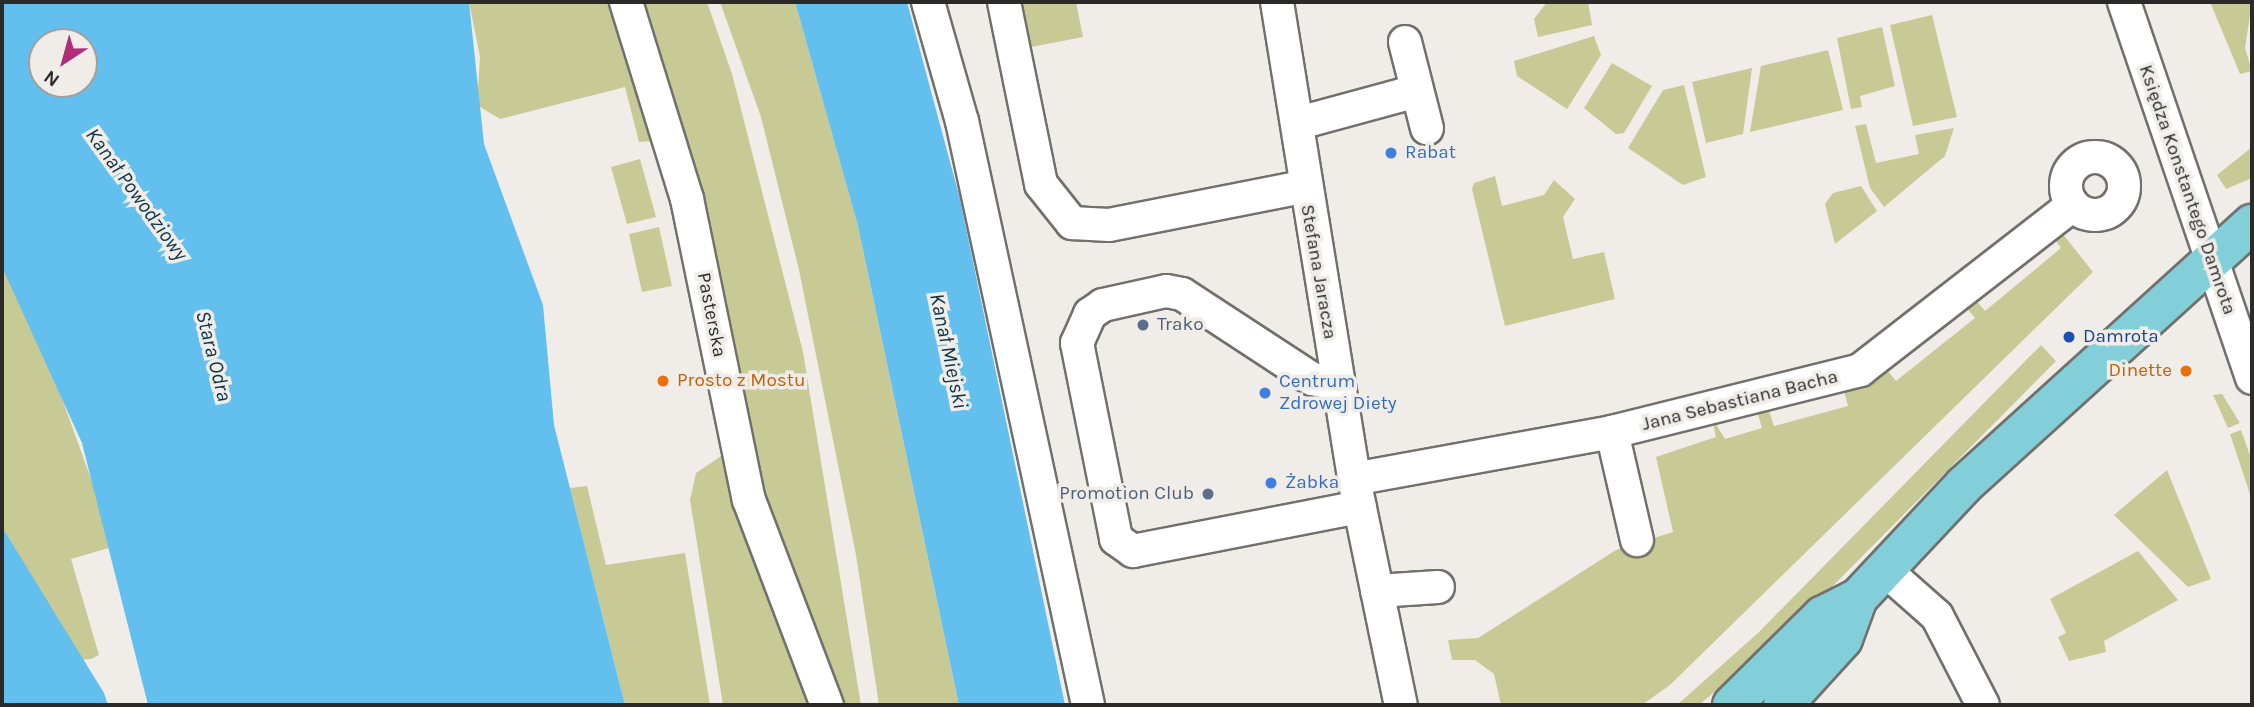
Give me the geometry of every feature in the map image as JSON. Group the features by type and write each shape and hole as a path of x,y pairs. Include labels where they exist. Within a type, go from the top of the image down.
{"main road":[{"path":"1732,705 1822,616 1858,598 1973,476 2209,260 2252,224"},
{"path":"1783,705 1843,639 1858,598"}],"street":[{"name":"Pasterska","path":"626,2 687,199 749,500 827,705"},
{"path":"928,2 968,147 1088,705"},
{"path":"1004,2 1041,184 1072,223 1109,225 1303,187"},
{"name":"Stefana Jaracza","path":"1277,2 1299,123 1303,187 1357,493 1401,705"},
{"name":"Księdza Konstantego Damrota","path":"2124,2 2209,260 2252,378"},
{"path":"1405,42 1427,128"},
{"path":"1299,123 1417,91"},
{"name":"Jana Sebastiana Bacha","path":"1338,384 1312,379 1182,294 1166,291 1103,305 1090,314 1077,343 1116,539 1133,551 1357,493 1860,370 2073,205"},
{"path":"1612,432 1637,540"},
{"path":"1885,570 1937,616 1950,636 1983,705"},
{"path":"1377,591 1438,587"}],"green space":[{"path":"469,2 620,2 674,206 653,141 639,142 625,87 500,119 477,105 480,57"},
{"path":"633,2 707,2 732,74 803,352 861,705 835,705 764,518"},
{"path":"720,2 795,2 858,226 959,705 879,705 856,555 799,270 761,117"},
{"path":"1011,2 1076,2 1083,37 1026,48"},
{"path":"1547,2 1588,2 1592,25 1538,37 1534,19"},
{"path":"2210,2 2252,2 2245,48 2252,71 2240,74"},
{"path":"1932,15 1957,117 1913,126 1890,25"},
{"path":"1882,27 1895,86 1860,96 1862,107 1851,109 1837,38"},
{"path":"1594,36 1601,55 1567,109 1517,76 1514,61"},
{"path":"1828,50 1843,110 1750,132 1761,66"},
{"path":"1612,63 1652,86 1624,133 1616,134 1584,108"},
{"path":"1752,68 1743,134 1706,143 1692,82"},
{"path":"1684,85 1706,177 1683,185 1628,148 1663,90"},
{"path":"1866,124 1876,163 1919,154 1915,135 1954,128 1945,156 1884,207 1870,188 1855,126"},
{"path":"2252,147 2252,178 2226,189 2217,175"},
{"path":"640,159 656,217 627,224 611,167"},
{"path":"1495,176 1502,206 1544,195 1554,180 1575,199 1563,217 1573,259 1604,252 1615,299 1505,326 1472,189 1474,183"},
{"path":"1861,186 1877,211 1835,244 1825,204 1833,193"},
{"path":"659,227 672,286 642,292 629,234"},
{"path":"2058,228 2093,272 1670,685 1642,705 1501,705 1494,674 1475,660 1452,660 1448,640 1478,638 1616,550 1673,532 1656,457 1716,437 1712,418 1725,439 1762,428 1757,411 1768,408 1774,426 1848,406 1843,387 1885,368 1896,381 1975,318 1964,305 1973,297 1985,311 2061,248 2051,234"},
{"path":"2,267 43,346 99,501 109,548 71,559 99,655 91,659 80,660 2,527"},
{"path":"2041,345 2056,361 1804,615 1699,705 1677,705 1758,633"},
{"path":"2222,394 2240,423 2228,428 2213,395"},
{"path":"2241,430 2252,461 2252,500 2230,434"},
{"path":"721,456 728,459 819,705 723,705 690,500 696,473"},
{"path":"2167,470 2211,579 2188,587 2114,515"},
{"path":"587,486 606,565 685,553 710,705 625,705 570,488"},
{"path":"2138,551 2178,600 2104,641 2106,652 2069,661 2058,637 2066,633 2050,599"}],"water":[{"path":"2,2 469,2 484,144 543,305 554,425 625,705 148,705 82,443 2,267"},
{"name":"Kanał Miejski","path":"795,2 907,2 960,199 1065,705 959,705 858,226"},
{"path":"2,527 104,693 108,705 2,705"}],"place":[{"name":"Rabat","path":"1391,153"},
{"name":"Trako","path":"1143,325"},
{"name":"Damrota","path":"2069,337"},
{"name":"Dinette","path":"2186,371"},
{"name":"Prosto z Mostu","path":"663,381"},
{"name":"Centrum Zdrowej Diety","path":"1265,393"},
{"name":"Żabka","path":"1271,483"},
{"name":"Promotion Club","path":"1208,494"}],"water label":[{"name":"Kanał Powodziowy","path":"137,194"},
{"name":"Stara Odra","path":"214,356"}]}
